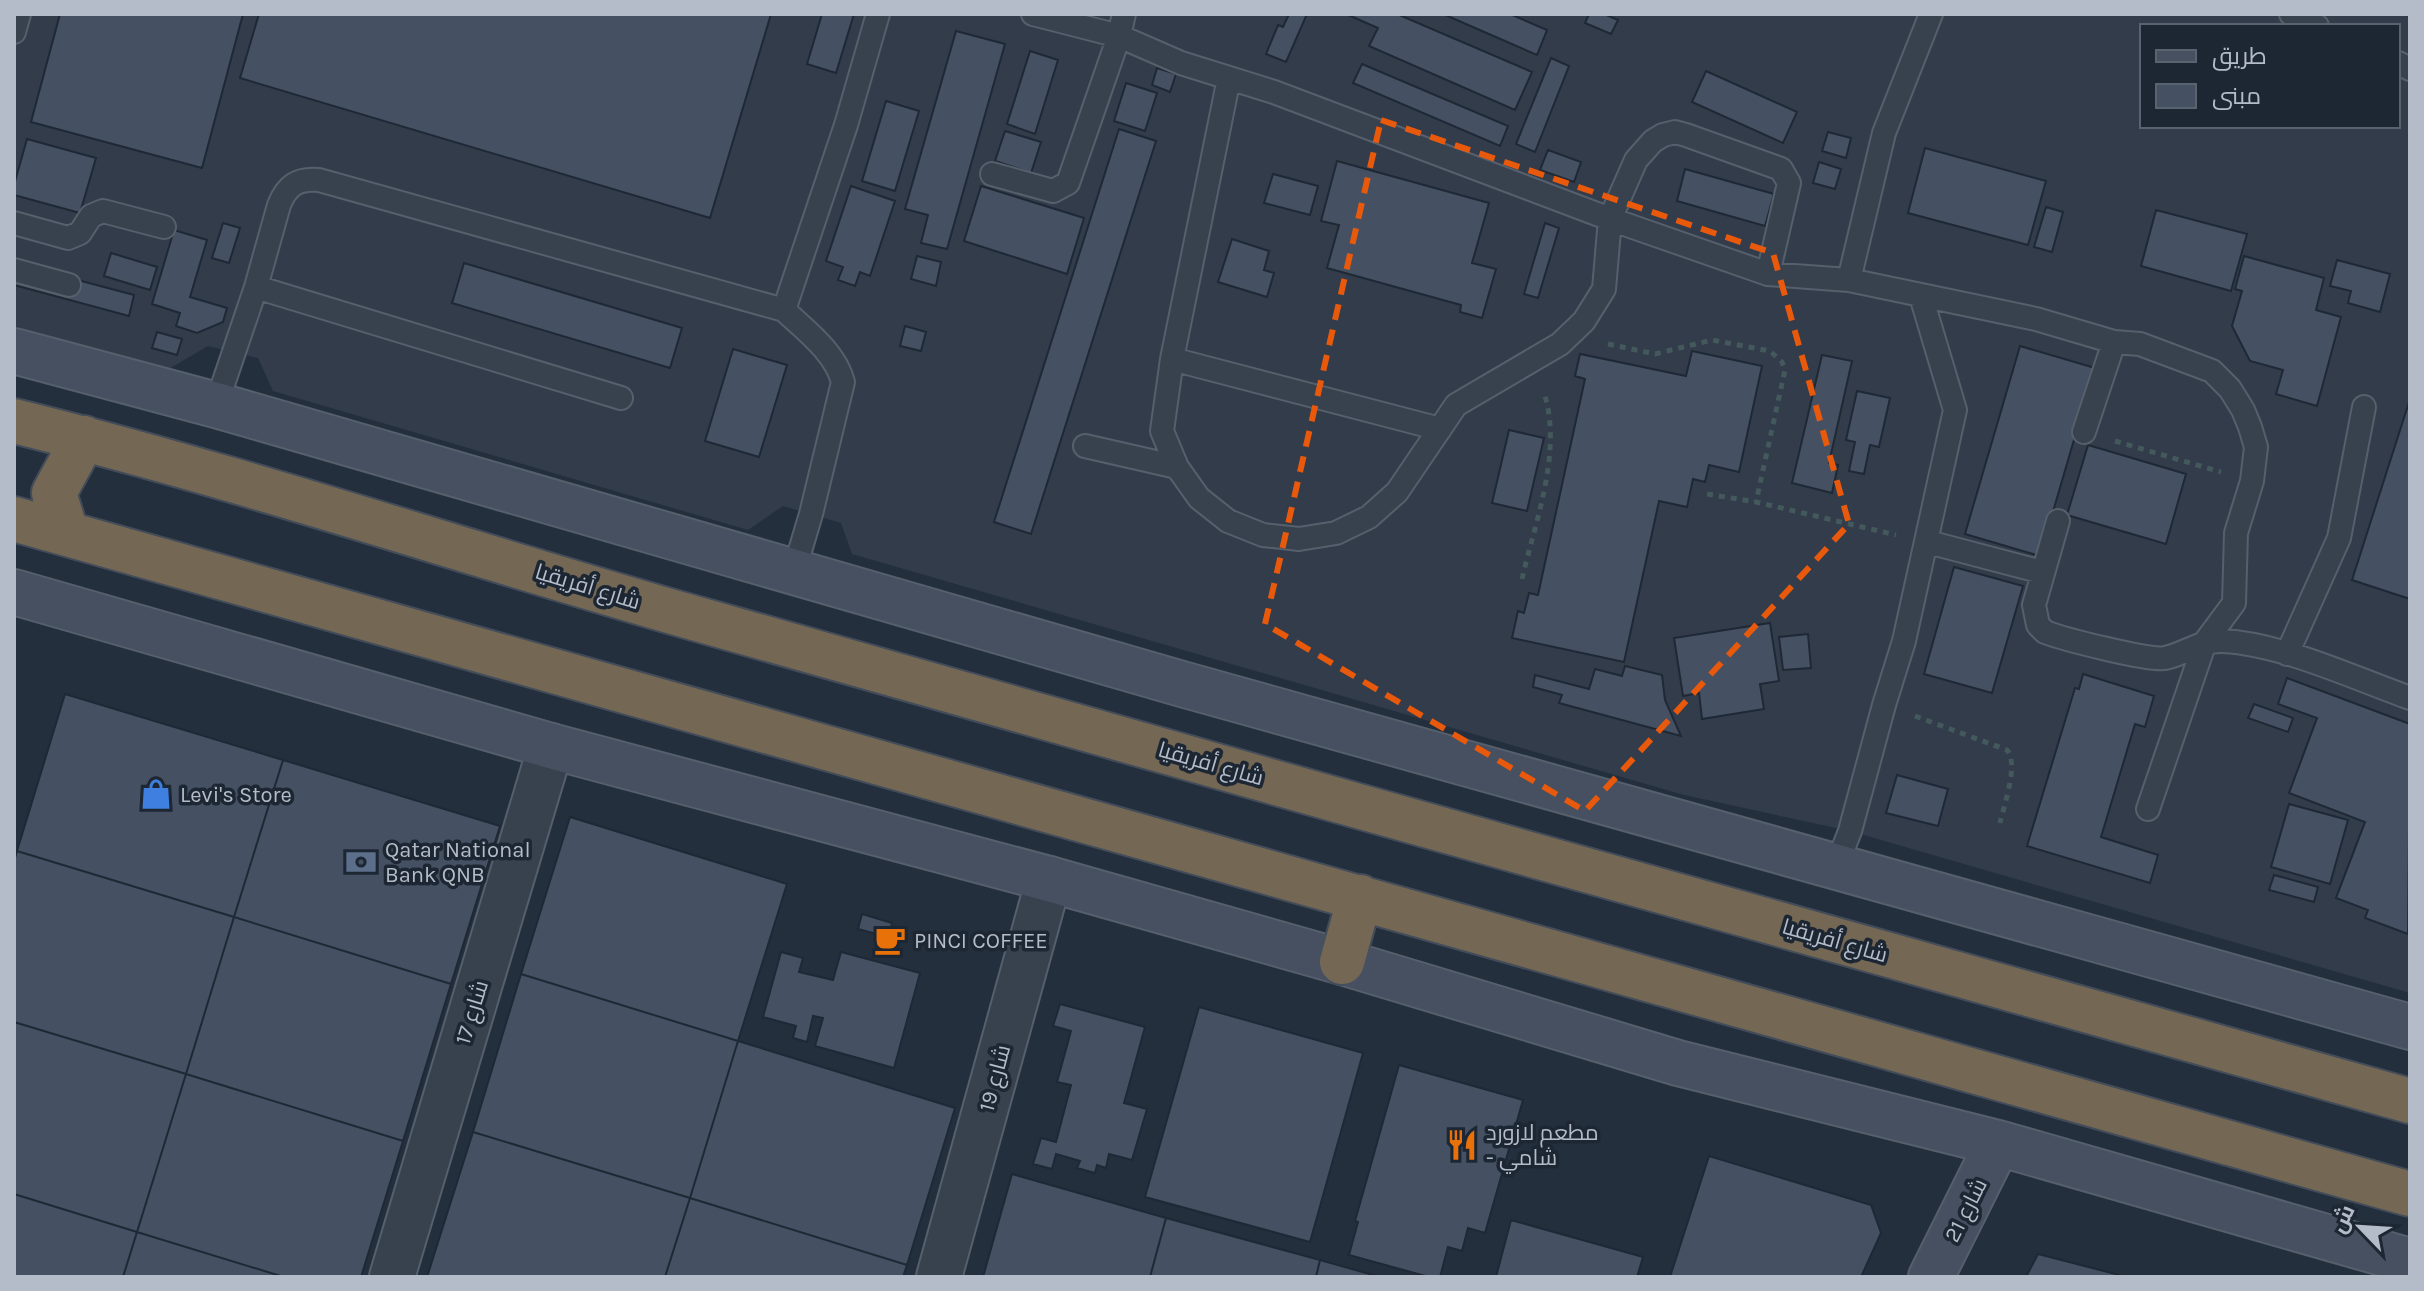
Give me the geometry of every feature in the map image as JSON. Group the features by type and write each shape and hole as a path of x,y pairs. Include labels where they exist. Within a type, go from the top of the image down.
{"highway":[{"name":"شارع أفريقيا","path":"14,421 321,506 696,618 2410,1101"},
{"path":"66,532 54,493 84,438"},
{"path":"14,519 2410,1194"},
{"path":"1342,962 1360,897"}],"street":[{"path":"14,351 216,405 1182,684 2410,1027"},
{"path":"14,592 551,746 1049,879 1342,962 1678,1063 1998,1143 2410,1261"},
{"name":"شارع 17","path":"392,1277 551,746"},
{"name":"شارع 19","path":"939,1277 1049,879"},
{"name":"شارع 21","path":"1931,1277 1998,1143"}],"lane":[{"path":"14,32 19,14"},
{"path":"784,310 846,125 878,14"},
{"path":"1033,14 1122,25 1181,63 1274,92 1610,219 1768,274 1849,280 2036,319 2114,342 2140,344 2212,371 2230,389 2250,427 2256,447 2252,481 2236,533 2234,603 2205,642 2148,809"},
{"path":"2291,14 2313,24"},
{"path":"1849,280 1884,133 1928,15"},
{"path":"992,174 1044,190 1062,189 1068,183 1122,25"},
{"path":"1229,78 1172,359 1162,431 1177,467 1199,498 1228,521 1263,535 1299,539 1336,533 1369,517 1397,492 1456,405 1560,344 1584,321 1604,289 1610,219 1636,160 1653,141 1675,132 1781,169 1789,183 1768,274"},
{"path":"216,405 284,193 293,183 306,178 784,310 819,343 839,369 843,382 794,571"},
{"path":"14,223 68,238 80,233 91,216 103,211 164,227"},
{"path":"14,270 69,285"},
{"path":"256,287 621,398"},
{"path":"1836,867 1850,831 1904,641 1955,410 1921,296"},
{"path":"2084,432 2114,342"},
{"path":"1172,359 1440,429"},
{"path":"2287,654 2339,538 2364,407"},
{"path":"1085,446 1177,467"},
{"path":"2058,521 2042,572 2034,615 2045,632 2163,659 2205,642 2244,644 2287,654 2410,698"},
{"path":"1928,542 2042,572"}],"path":[{"path":"1584,321 1608,344 1655,354 1712,340 1777,355 1785,370 1756,502"},
{"path":"1522,579 1551,457 1552,432 1549,408 1529,362"},
{"path":"2084,432 2252,481"},
{"path":"1707,494 1756,502 1928,542"},
{"path":"1884,705 2011,754 2013,767 2000,823"}],"highlighted area":[{"path":"1381,120 1773,253 1849,524 1585,811 1265,624"}],"shaded area":[{"path":"14,14 2410,14 2410,993 1850,831 1684,795 852,554 841,523 783,506 748,530 273,391 258,358 208,346 167,370 14,326"}],"building":[{"path":"60,14 243,14 202,168 31,122"},
{"path":"259,14 771,14 710,218 240,78"},
{"path":"822,14 854,14 836,73 807,64"},
{"path":"1289,14 1307,14 1286,62 1266,54 1278,25 1283,27"},
{"path":"1346,14 1397,14 1532,72 1515,110 1369,46 1378,28"},
{"path":"1443,14 1510,14 1547,30 1537,55"},
{"path":"1589,14 1604,14 1618,20 1611,34 1585,23"},
{"path":"956,31 1005,44 947,249 921,243 928,215 905,209"},
{"path":"1030,51 1058,60 1035,134 1007,124"},
{"path":"1551,58 1569,66 1535,152 1516,144"},
{"path":"1362,64 1508,126 1500,146 1353,83"},
{"path":"1157,68 1176,74 1170,92 1152,85"},
{"path":"1706,71 1797,112 1783,143 1692,102"},
{"path":"1126,83 1157,93 1145,131 1114,121"},
{"path":"886,101 919,111 895,191 862,181"},
{"path":"1119,129 1156,141 1031,534 994,522"},
{"path":"1005,131 1041,142 1031,173 995,161"},
{"path":"1828,132 1851,138 1846,158 1822,151"},
{"path":"27,139 96,158 80,213 14,195"},
{"path":"1925,148 2046,181 2028,245 1908,213"},
{"path":"1548,150 1581,162 1574,182 1540,170"},
{"path":"1337,161 1489,203 1472,263 1496,269 1482,318 1460,312 1461,305 1327,268 1339,225 1321,221"},
{"path":"1819,162 1841,169 1835,189 1813,183"},
{"path":"1685,169 1774,194 1765,226 1677,201"},
{"path":"1273,174 1318,186 1310,215 1264,203"},
{"path":"851,186 895,201 870,276 860,272 855,286 838,280 843,267 826,261"},
{"path":"981,186 1084,218 1067,274 964,241"},
{"path":"2046,207 2063,212 2052,252 2034,247"},
{"path":"2156,210 2247,234 2231,291 2141,266"},
{"path":"223,223 240,228 229,263 212,258"},
{"path":"1545,223 1559,228 1538,298 1524,294"},
{"path":"174,230 207,240 190,297 227,308 223,322 197,333 176,326 180,313 152,304"},
{"path":"1232,239 1269,251 1264,270 1274,273 1267,297 1218,282"},
{"path":"111,253 157,267 150,290 104,276"},
{"path":"917,256 941,262 936,286 911,279"},
{"path":"2244,256 2324,278 2316,310 2341,317 2317,406 2276,394 2283,370 2250,361 2232,326 2242,291 2235,289"},
{"path":"2337,260 2390,274 2380,312 2348,303 2351,291 2330,286"},
{"path":"14,263 134,295 129,316 14,285"},
{"path":"464,263 682,328 670,368 452,303"},
{"path":"905,326 926,332 921,351 900,346"},
{"path":"157,332 182,339 177,355 152,348"},
{"path":"2020,346 2095,368 2040,556 1965,534"},
{"path":"733,349 787,365 759,457 705,441"},
{"path":"1692,351 1762,366 1739,472 1709,465 1705,482 1693,479 1687,507 1659,501 1624,662 1512,638 1518,611 1524,613 1529,593 1538,595 1585,379 1575,376 1580,354 1686,376"},
{"path":"1822,355 1852,361 1829,463 1838,465 1832,493 1792,483"},
{"path":"1857,391 1890,398 1879,447 1870,445 1864,474 1849,471 1855,442 1846,440"},
{"path":"2410,399 2410,599 2352,580"},
{"path":"1509,430 1544,438 1527,511 1492,503"},
{"path":"2088,445 2186,474 2166,544 2067,515"},
{"path":"1954,567 2023,586 1992,693 1924,674"},
{"path":"1770,623 1779,681 1760,684 1764,709 1702,719 1699,693 1683,696 1674,638"},
{"path":"1808,634 1811,668 1783,670 1779,637"},
{"path":"1625,666 1662,675 1665,700 1681,736 1559,703 1562,695 1533,687 1535,675 1589,689 1595,669 1622,676"},
{"path":"2083,674 2154,696 2145,727 2135,724 2101,837 2158,855 2150,883 2027,846 2075,688 2079,689"},
{"path":"2287,678 2410,724 2408,934 2365,918 2368,910 2336,898 2365,822 2289,793 2317,718 2278,704"},
{"path":"65,694 283,760 234,917 17,851"},
{"path":"2254,704 2293,718 2288,732 2248,718"},
{"path":"283,760 500,826 451,984 234,917"},
{"path":"1897,775 1948,789 1938,826 1886,813"},
{"path":"2289,804 2348,820 2330,884 2271,867"},
{"path":"570,817 787,884 738,1041 521,974"},
{"path":"17,851 234,917 186,1074 14,1022 14,861"},
{"path":"2274,875 2318,887 2314,902 2269,890"},
{"path":"862,914 892,923 888,937 858,929"},
{"path":"234,917 451,984 403,1141 186,1074"},
{"path":"781,952 803,958 799,972 833,980 841,952 920,973 894,1068 815,1046 823,1018 813,1016 807,1042 793,1038 796,1026 763,1017"},
{"path":"521,974 738,1041 690,1198 473,1132"},
{"path":"1060,1004 1145,1027 1124,1103 1147,1109 1132,1160 1109,1154 1106,1168 1097,1165 1095,1173 1077,1168 1080,1161 1056,1154 1052,1169 1033,1164 1041,1138 1056,1142 1071,1085 1057,1082 1071,1031 1053,1026"},
{"path":"1199,1007 1363,1053 1310,1242 1145,1197"},
{"path":"14,1022 186,1074 137,1232 14,1194"},
{"path":"738,1041 955,1108 907,1265 690,1198"},
{"path":"1399,1065 1523,1100 1485,1233 1468,1228 1462,1251 1448,1247 1440,1277 1429,1277 1349,1255 1358,1222 1355,1221"},
{"path":"186,1074 403,1141 361,1277 284,1277 137,1232"},
{"path":"473,1132 690,1198 665,1277 427,1277"},
{"path":"1709,1156 1871,1205 1881,1233 1861,1277 1670,1277"},
{"path":"1012,1174 1166,1218 1150,1277 983,1277"},
{"path":"14,1194 137,1232 123,1277 14,1277"},
{"path":"690,1198 907,1265 903,1277 665,1277"},
{"path":"1166,1218 1320,1260 1316,1277 1150,1277"},
{"path":"1511,1220 1643,1257 1637,1277 1496,1277"},
{"path":"137,1232 284,1277 123,1277"},
{"path":"2038,1254 2127,1277 2026,1277"},
{"path":"1320,1260 1380,1277 1316,1277"}],"place":[{"name":"Levi's Store","path":"156,794"},
{"name":"Qatar National Bank QNB","path":"361,862"},
{"name":"PINCI COFFEE","path":"890,940"},
{"name":"مطعم لازورد - شامي","path":"1462,1145"}]}
